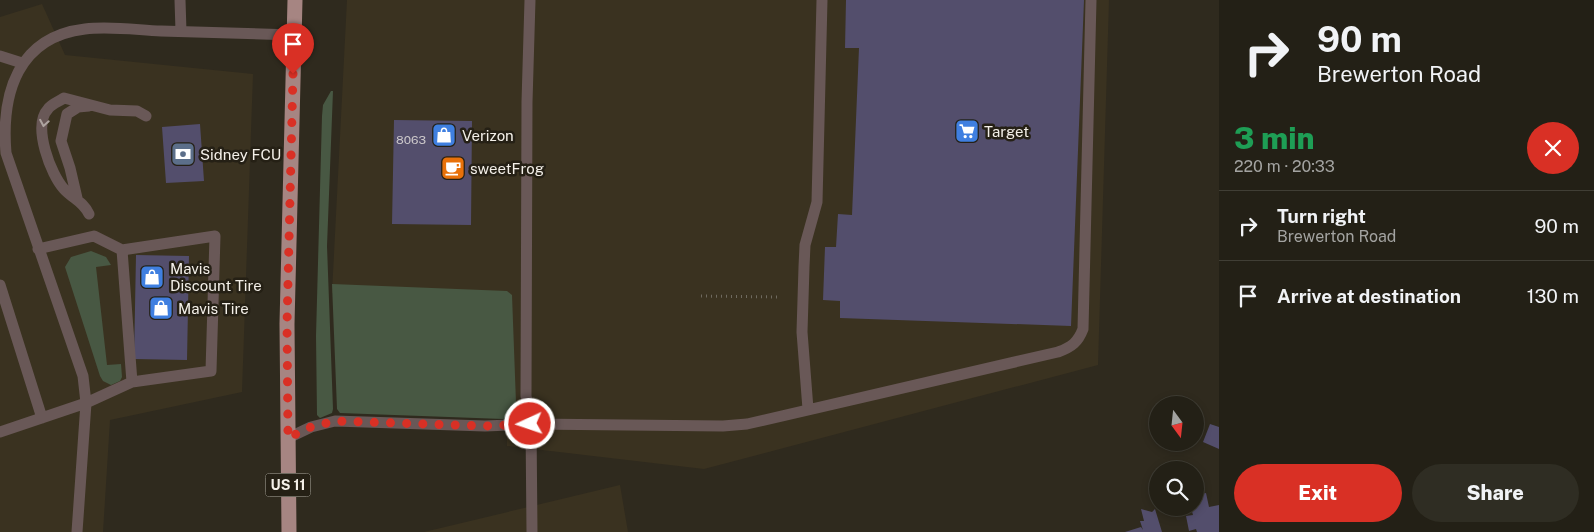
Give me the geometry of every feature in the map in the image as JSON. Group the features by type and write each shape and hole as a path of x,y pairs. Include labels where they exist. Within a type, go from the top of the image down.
{"main road":[{"name":"US 11","path":"289,532 287,324 295,0"}],"lane":[{"path":"180,0 181,31"},
{"path":"530,0 527,102 526,396 530,424 532,532"},
{"path":"808,409 802,332 804,267 805,245 817,202 822,0"},
{"path":"288,438 311,427 335,421 485,426 530,424 723,426 747,424 1058,352 1071,347 1079,339 1083,329 1091,0"},
{"path":"77,532 86,403 83,376 6,152 4,124 10,93 22,63 47,39 86,28 294,36"},
{"path":"0,56 22,63"},
{"path":"89,214 83,202 65,190 53,175 43,138 42,124 47,109 64,98 110,110 137,112 146,116"},
{"path":"77,198 70,168 63,152 61,135 67,114 78,107 96,105"},
{"path":"0,432 86,403 132,382 211,371 215,236 122,250 94,236 38,249"},
{"path":"122,250 132,382"},
{"path":"0,285 42,418"}],"path":[{"path":"701,296 779,297"}],"shaded area":[{"path":"347,0 1109,0 1098,365 704,469 507,446 505,295 332,293"},
{"path":"42,4 65,55 253,74 242,392 110,420 103,532 0,532 0,17"},
{"path":"620,485 628,532 424,532"}],"green space":[{"path":"331,91 333,91 327,246 333,409 332,413 320,418 317,415 316,336 322,116 323,105"},
{"path":"91,251 106,257 111,265 96,267 107,365 121,364 122,377 120,381 111,385 103,381 100,376 65,267 71,257"},
{"path":"332,284 507,291 512,295 516,403 513,412 503,419 340,413 337,409"}],"building":[{"name":"Target","path":"846,0 1084,0 1071,326 840,318 840,301 823,300 825,247 836,247 838,214 852,215 859,48 845,48"},
{"path":"394,120 472,121 471,225 392,224"},
{"path":"200,124 204,181 166,183 162,127"},
{"name":"Mavis Tire","path":"136,255 189,256 187,360 134,359"},
{"path":"1210,424 1219,427 1219,449 1204,442"},
{"path":"1204,493 1206,493 1209,507 1219,505 1219,532 1197,532 1196,529 1189,531 1186,516 1204,516"},
{"path":"1141,509 1149,511 1149,516 1157,516 1162,532 1125,532 1141,527 1143,530 1140,521 1144,521"}],"place":[{"name":"Target","path":"967,131"},
{"name":"Verizon","path":"444,135"},
{"name":"Sidney FCU","path":"183,154"},
{"name":"sweetFrog","path":"453,168"},
{"name":"Mavis Discount Tire","path":"152,277"},
{"name":"Mavis Tire","path":"161,308"}],"route":[{"path":"293,74 287,324 288,438 311,427 335,421 485,426 530,424"}]}
